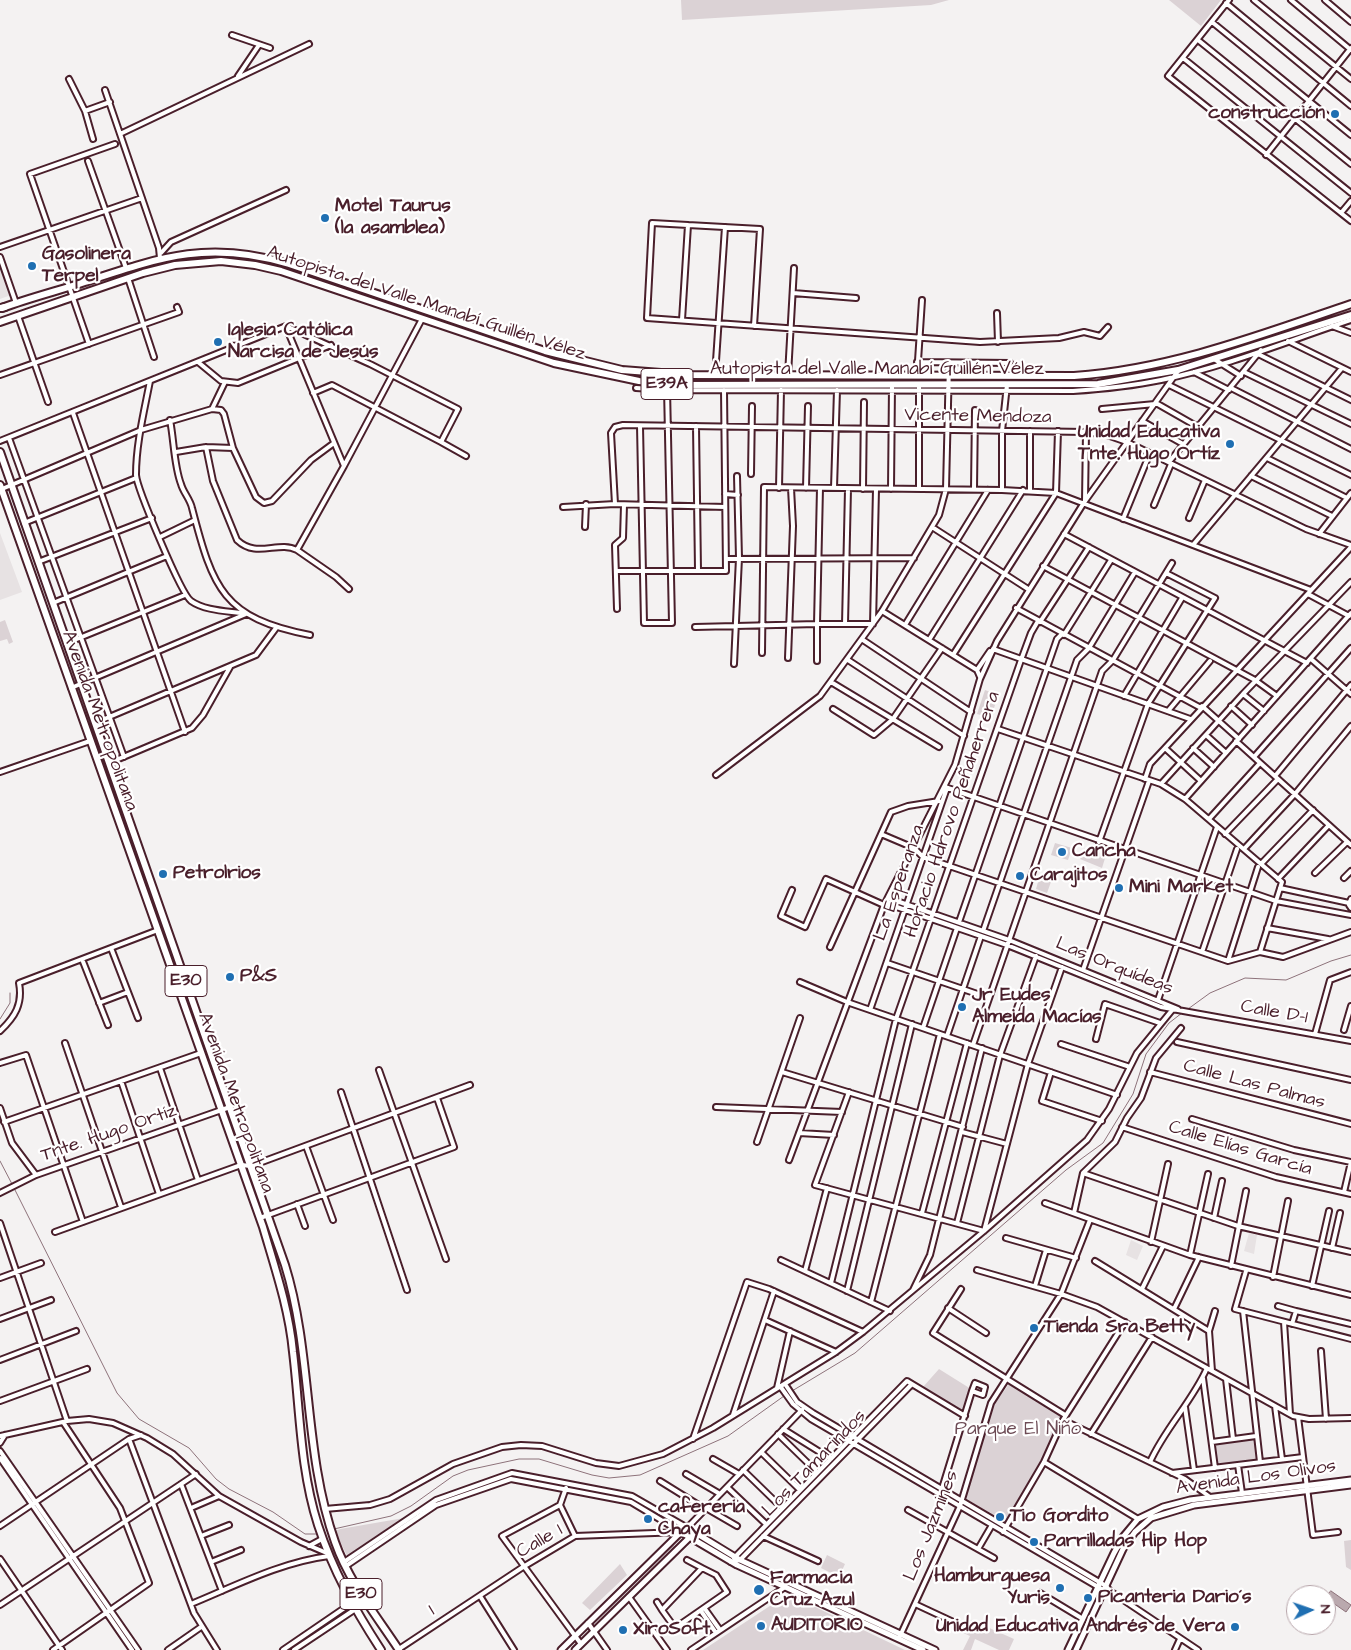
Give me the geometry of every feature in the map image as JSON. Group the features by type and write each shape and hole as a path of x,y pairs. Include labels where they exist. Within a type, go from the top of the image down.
{"main road":[{"name":"Autopista del Valle Manabí Guillén Vélez","path":"0,322 160,255 216,252 262,257 580,361 642,372 715,376 1074,376 1127,370 1174,361 1351,304"},
{"name":"Autopista del Valle Manabí Guillén Vélez","path":"2,308 16,303 71,292 186,263 240,263 296,276 554,364 667,387 724,388 1007,388 1098,384 1178,370 1285,340 1330,325 1351,315"},
{"name":"E30","path":"0,452 269,1214 297,1309 311,1434 325,1509 332,1533 345,1564 364,1599 399,1650"},
{"name":"Avenida Metropolitana","path":"1,487 260,1218 287,1312 302,1446 322,1537 353,1606 381,1650"},
{"path":"120,826 131,826"},
{"path":"294,1370 305,1369"}],"street":[{"path":"1254,0 1351,79"},
{"path":"1266,155 1351,49 1291,0"},
{"path":"1325,0 1351,22"},
{"path":"1351,106 1227,2 1168,76 1351,221"},
{"path":"1212,22 1351,135"},
{"path":"232,34 270,48"},
{"path":"1198,40 1351,164"},
{"path":"120,134 223,87 236,78 309,44"},
{"path":"236,78 259,45"},
{"path":"1183,58 1351,193"},
{"path":"69,79 84,111 93,138"},
{"path":"105,90 160,255"},
{"path":"84,111 110,102"},
{"path":"90,344 30,174 115,144"},
{"path":"88,161 126,268"},
{"path":"159,248 286,190"},
{"path":"0,246 142,198"},
{"path":"1341,214 1351,201"},
{"path":"754,326 760,229 652,223 647,318 754,326 919,337 974,342 1059,338 1084,332 1100,336 1108,327"},
{"path":"682,320 688,225"},
{"path":"715,376 725,227"},
{"path":"160,255 171,242"},
{"path":"0,257 16,303"},
{"path":"788,375 794,268"},
{"path":"128,278 154,357"},
{"path":"793,293 856,298"},
{"path":"917,376 922,300"},
{"path":"0,375 179,312 177,308"},
{"path":"997,313 998,342"},
{"path":"18,316 48,402"},
{"path":"296,550 376,408 422,319"},
{"path":"1330,325 1351,320"},
{"path":"1285,340 1289,325"},
{"path":"1330,325 1351,333"},
{"path":"0,441 286,326 393,375 458,410 441,442"},
{"path":"286,326 344,466"},
{"path":"1278,328 1285,340 1351,372"},
{"path":"1002,490 1002,431 1007,388 1089,390 1130,386 1174,377 1221,364 1258,352 1285,340"},
{"path":"198,362 225,382 238,382 331,345"},
{"path":"1154,505 1170,463 1258,352"},
{"path":"1258,352 1351,400"},
{"path":"1214,360 1351,424"},
{"path":"917,362 1010,363"},
{"path":"716,775 815,702 874,624 932,527 943,506 946,489 949,362"},
{"path":"984,363 984,376"},
{"path":"1194,545 1342,368"},
{"path":"977,670 1084,502 1178,370"},
{"path":"1194,372 1351,449"},
{"path":"150,381 141,430 136,478 167,556 185,595 197,604 246,614 276,628 310,635"},
{"path":"212,409 225,382"},
{"path":"313,393 332,385 466,456"},
{"path":"1169,385 1351,474"},
{"path":"636,388 667,387 672,623 644,623 640,426"},
{"path":"616,571 726,571 724,388"},
{"path":"779,488 781,388"},
{"path":"834,488 837,388"},
{"path":"891,489 892,388"},
{"path":"918,489 919,388"},
{"path":"862,489 864,402"},
{"path":"1102,409 1156,403 1198,427"},
{"path":"751,474 752,406"},
{"path":"806,488 808,406"},
{"path":"1,487 141,430 212,409 221,410 224,414 233,448 256,498 264,503 272,501 310,460 334,443"},
{"path":"974,489 975,410"},
{"path":"73,413 185,732"},
{"path":"170,420 181,485 192,505 214,578 225,595 246,614"},
{"path":"1142,421 1184,444"},
{"name":"Vicente Mendoza","path":"615,504 611,434 619,426 1086,432 1107,435 1127,442 1319,534 1351,546"},
{"path":"696,426 698,570"},
{"path":"1030,431 1030,490"},
{"path":"953,655 1056,493 1058,431"},
{"path":"1084,502 1086,432"},
{"path":"9,438 124,757"},
{"path":"176,452 206,447 233,448"},
{"path":"206,447 213,481 237,540 243,545 255,549 270,550 290,547 336,577 349,589"},
{"path":"1123,519 1150,453"},
{"path":"1266,458 1347,498"},
{"path":"734,664 738,558 737,476"},
{"path":"1251,476 1332,516"},
{"path":"24,523 136,478"},
{"path":"1189,518 1205,480"},
{"path":"762,653 764,487 1030,490 1056,493 1084,502 1310,592 1350,615 1185,799"},
{"path":"788,658 791,488"},
{"path":"817,661 820,488"},
{"path":"845,624 848,489"},
{"path":"874,624 876,489"},
{"path":"905,625 988,490"},
{"path":"930,640 1023,490"},
{"path":"1319,534 1351,493"},
{"path":"725,494 738,494"},
{"path":"585,527 586,504"},
{"path":"563,507 586,504 615,504 725,507"},
{"path":"616,609 615,545 623,538 624,505"},
{"path":"38,562 152,518"},
{"path":"160,537 195,520"},
{"path":"932,527 1028,589"},
{"path":"1064,534 1307,663"},
{"path":"1082,975 1125,850 1147,780 1150,764 1351,546"},
{"name":"Horacio Hdrovo Peñaherrera","path":"831,1283 897,1019 1021,660 1031,633 1069,580 1089,547"},
{"path":"53,603 167,556"},
{"path":"726,559 914,558"},
{"path":"959,922 1057,639 1063,635 1111,560"},
{"path":"973,1045 1102,671 1113,660 1172,563"},
{"path":"1043,566 1256,680 1277,696"},
{"path":"983,931 1077,660 1089,648 1135,572"},
{"path":"1099,842 1122,772 1148,704 1215,598 1166,573"},
{"path":"1161,784 1231,706 1351,582"},
{"path":"67,643 185,595"},
{"path":"1124,696 1182,598"},
{"path":"1016,608 1063,635 1202,707 1219,720 1260,763 1349,843 1315,873"},
{"path":"882,611 977,670 980,679"},
{"path":"71,688 246,614"},
{"path":"695,627 874,624"},
{"path":"95,723 256,655 276,628"},
{"path":"863,640 971,712"},
{"name":"La Esperanza","path":"870,1010 888,963 940,800 955,765 980,679 997,641"},
{"path":"833,709 874,735 893,719 942,648"},
{"path":"1254,757 1351,648"},
{"path":"993,649 1190,719"},
{"path":"1311,659 1351,694"},
{"path":"848,660 964,736"},
{"path":"1168,711 1210,661"},
{"path":"109,763 185,732 200,718 231,666"},
{"path":"831,682 938,747"},
{"path":"1225,834 1277,778 1351,685"},
{"path":"1243,694 1264,711"},
{"path":"1231,706 1252,724"},
{"path":"1244,849 1295,794 1351,726"},
{"path":"998,729 1161,784 1185,799 1244,849 1260,866 1282,882 1260,952"},
{"path":"1206,735 1226,753"},
{"path":"0,772 90,741"},
{"path":"1165,748 1201,781"},
{"path":"1193,748 1214,767"},
{"path":"1209,820 1260,763"},
{"path":"946,788 1250,893 1276,901 1351,915"},
{"path":"830,947 891,812 908,806 940,800"},
{"path":"789,1160 885,904 940,800"},
{"path":"1228,961 1260,866 1312,810"},
{"path":"1278,879 1330,826"},
{"path":"1158,1000 1217,827"},
{"path":"881,834 914,848 923,857 1228,961 1260,952 1283,957 1351,932"},
{"path":"1202,952 1237,849"},
{"path":"1344,878 1351,871"},
{"name":"Las Orquídeas","path":"792,890 781,916 806,927 826,879 854,893 1008,945 1157,1006 1175,1009"},
{"path":"1280,888 1350,901 1351,908"},
{"name":"Las Orquídeas","path":"888,898 1009,940 1158,1000 1175,1009"},
{"path":"923,1028 957,928"},
{"path":"1268,928 1330,940"},
{"path":"0,1031 19,1008 19,983 158,930"},
{"path":"947,1036 981,936"},
{"path":"111,948 138,1018"},
{"path":"957,1223 1000,1055 1036,956"},
{"path":"82,959 108,1025"},
{"path":"888,963 989,998"},
{"path":"984,1230 1028,1064 1062,966"},
{"path":"1315,1034 1330,980 1351,972"},
{"path":"800,982 847,1002 1117,1095"},
{"path":"99,1003 128,992"},
{"path":"1096,1039 1106,1004 1160,1023"},
{"path":"1344,1030 1351,1006"},
{"path":"325,1509 370,1505 390,1499 453,1464 502,1447 535,1445 604,1465 619,1466 653,1458 693,1439 733,1416 836,1352 890,1311 1087,1140 1102,1121 1117,1095 1137,1053 1160,1023 1175,1009"},
{"name":"Calle D-1","path":"1175,1009 1351,1041"},
{"path":"757,1142 800,1018"},
{"path":"847,1291 912,1024"},
{"path":"1074,1213 1083,1173 1109,1149 1141,1098 1150,1072 1160,1052 1181,1028"},
{"path":"871,1302 940,1034"},
{"path":"1176,1042 1351,1080"},
{"path":"65,1043 121,1207"},
{"path":"922,1213 967,1043"},
{"path":"1061,1044 1130,1067"},
{"path":"912,1292 930,1254 982,1048"},
{"path":"4,1122 201,1053"},
{"path":"0,1063 26,1054 83,1222"},
{"path":"160,1068 198,1180"},
{"path":"379,1070 446,1259"},
{"path":"782,1072 947,1122 980,1136 1007,1144"},
{"path":"1050,1072 1042,1101 1102,1121"},
{"name":"Calle Las Palmas","path":"1150,1072 1351,1124"},
{"path":"121,1081 159,1194"},
{"path":"55,1232 241,1165 251,1166 470,1085"},
{"path":"341,1092 371,1177 407,1290"},
{"path":"849,1092 815,1185 984,1230"},
{"path":"260,1218 454,1147 437,1098"},
{"name":"Tnte. Hugo Ortíz","path":"0,1193 36,1175 230,1107"},
{"path":"716,1107 842,1112"},
{"path":"0,1108 12,1143 36,1175"},
{"path":"1192,1119 1294,1150 1351,1162 1344,1192"},
{"name":"Calle Elías García","path":"1122,1127 1276,1177 1351,1194"},
{"path":"799,1133 834,1135"},
{"path":"306,1146 333,1220"},
{"path":"1151,1242 1168,1164"},
{"path":"1083,1173 1238,1226 1351,1252"},
{"path":"1190,1255 1208,1174"},
{"path":"1214,1218 1222,1181"},
{"path":"805,1271 827,1188"},
{"path":"1230,1266 1246,1190"},
{"path":"1273,1277 1288,1202"},
{"path":"1045,1203 1199,1258 1351,1295"},
{"path":"297,1204 305,1226"},
{"path":"1312,1286 1329,1211"},
{"path":"1332,1248 1340,1213"},
{"name":"Los Jazmines","path":"900,1637 962,1501 987,1412 1006,1378 1061,1294 1090,1220"},
{"path":"0,1223 65,1421 126,1520 149,1582 53,1650"},
{"path":"1006,1238 1076,1258"},
{"path":"0,1244 6,1242"},
{"path":"1142,1290 1163,1246"},
{"path":"1035,1286 1046,1250"},
{"path":"1174,1309 1199,1258"},
{"path":"781,1260 890,1311"},
{"path":"1095,1261 1209,1331"},
{"path":"0,1278 41,1263"},
{"path":"977,1270 1061,1294 1097,1307 1290,1414 1298,1417 1326,1419 1351,1418"},
{"path":"1246,1270 1235,1309 1351,1339"},
{"path":"693,1439 747,1282 774,1291 863,1332"},
{"path":"961,1288 933,1333 1066,1415"},
{"path":"733,1416 774,1291"},
{"path":"0,1319 51,1300"},
{"path":"1278,1306 1351,1324"},
{"path":"948,1308 986,1333"},
{"path":"1243,1311 1260,1462"},
{"path":"1292,1324 1296,1311"},
{"path":"1212,1371 1209,1331 1216,1312"},
{"path":"765,1320 836,1352"},
{"path":"1003,1532 1044,1462 1063,1420 1125,1322"},
{"path":"1284,1322 1290,1414"},
{"path":"0,1360 76,1331"},
{"path":"790,1331 781,1386 802,1409 848,1441 1003,1532 1110,1591 1198,1650"},
{"path":"1091,1434 1152,1336"},
{"path":"1321,1351 1326,1419"},
{"path":"1150,1462 1159,1443 1185,1407 1208,1368"},
{"path":"0,1401 87,1369"},
{"path":"1203,1378 1215,1468"},
{"path":"1226,1379 1233,1439"},
{"name":"Los Tamarindos","path":"907,1381 912,1384 763,1536 735,1561 766,1524 907,1381"},
{"path":"912,1384 965,1416"},
{"path":"940,1495 972,1391"},
{"path":"1275,1406 1282,1460"},
{"path":"1185,1407 1194,1470"},
{"path":"802,1409 853,1436 1006,1526 1102,1587"},
{"path":"561,1650 706,1509 802,1409"},
{"path":"1298,1417 1313,1535 1338,1532"},
{"path":"1063,1420 1172,1473 1210,1497"},
{"path":"0,1443 2,1435 65,1421 105,1421 141,1435 173,1454 219,1496 309,1546 329,1555"},
{"path":"783,1429 831,1459"},
{"path":"778,1434 817,1472"},
{"path":"0,1526 129,1439 141,1435"},
{"path":"1212,1442 1256,1436"},
{"path":"129,1439 191,1604 202,1627 217,1650"},
{"path":"0,1451 72,1556 132,1650"},
{"path":"761,1452 800,1490"},
{"path":"1172,1473 1303,1457"},
{"path":"0,1458 34,1502"},
{"path":"713,1459 739,1474"},
{"path":"1044,1462 1138,1519"},
{"path":"1238,1465 1242,1493"},
{"path":"743,1470 782,1508"},
{"path":"345,1564 427,1505 445,1496 512,1473 636,1498 735,1561 900,1637 935,1650"},
{"path":"0,1605 196,1474"},
{"path":"686,1474 720,1494"},
{"path":"345,1564 428,1510 447,1500 511,1479 566,1488 635,1504 685,1529"},
{"name":"Avenida Los Olivos","path":"1068,1650 1083,1619 1131,1537 1152,1518 1194,1505 1351,1480"},
{"path":"660,1481 737,1526"},
{"path":"568,1483 560,1505 502,1536 581,1644"},
{"path":"181,1484 222,1591"},
{"name":"Avenida Los Olivos","path":"1076,1650 1123,1538 1138,1519 1163,1507 1210,1497 1351,1485"},
{"path":"727,1487 766,1524"},
{"path":"191,1508 219,1496"},
{"path":"560,1505 575,1536"},
{"path":"908,1510 994,1558"},
{"path":"201,1536 229,1524"},
{"path":"978,1549 992,1525"},
{"name":"Calle 1","path":"480,1596 523,1567 575,1536 685,1529"},
{"path":"575,1650 692,1535"},
{"path":"763,1536 818,1561"},
{"path":"309,1546 322,1537"},
{"path":"211,1562 241,1550"},
{"path":"191,1604 288,1566 329,1555"},
{"path":"0,1559 62,1650"},
{"path":"657,1602 676,1628 727,1592 716,1576 687,1560"},
{"path":"662,1610 702,1568"},
{"path":"691,1650 787,1585"},
{"path":"1040,1593 1083,1619"},
{"path":"480,1596 514,1650"},
{"name":"1","path":"399,1650 480,1596"},
{"path":"629,1597 667,1650"},
{"path":"283,1650 364,1599"},
{"path":"915,1604 960,1625"},
{"path":"292,1644 295,1650 353,1606"},
{"path":"703,1610 718,1632"},
{"path":"108,1611 138,1650"},
{"path":"588,1623 607,1650"},
{"path":"168,1650 202,1627"},
{"path":"900,1637 923,1650"},
{"path":"1175,1650 1180,1639"}],"shaded area":[{"path":"0,265 11,295 0,299"},
{"path":"0,533 22,592 0,600"},
{"path":"1249,1233 1257,1235 1254,1254 1244,1251"},
{"path":"1131,1240 1143,1246 1137,1260 1126,1255"},
{"path":"1336,1594 1351,1605 1346,1612 1336,1605"}],"green space":[{"path":"681,0 949,0 931,5 682,20"},
{"path":"1169,0 1221,0 1201,26"},
{"path":"5,620 13,642 9,644 7,639 0,641 0,622"},
{"path":"985,690 998,695 991,718 977,714"},
{"name":"Cancha","path":"1055,843 1072,848 1068,860 1051,855"},
{"path":"1085,848 1106,855 1102,868 1080,859"},
{"path":"1040,875 1052,879 1047,893 1036,889"},
{"path":"939,1369 971,1389 964,1413 923,1387"},
{"name":"Parque El Niño","path":"1009,1384 1061,1416 1041,1461 1006,1523 966,1499 989,1415 993,1406"},
{"path":"1255,1438 1257,1460 1217,1465 1214,1444"},
{"path":"848,1446 740,1556 739,1555"},
{"path":"404,1518 347,1556 335,1531 340,1529"},
{"path":"1351,1540 1351,1570 1346,1567 1344,1541"},
{"path":"673,1545 675,1547 594,1625 594,1623"},
{"path":"827,1555 845,1564 839,1577 821,1568"},
{"path":"620,1564 627,1575 590,1610 582,1603"},
{"path":"788,1594 905,1650 703,1650"},
{"path":"967,1618 1014,1639 1009,1650 999,1650 975,1639 971,1650 963,1650 970,1636 961,1632"}],"waterway":[{"path":"1188,1009 1210,993 1245,978 1286,980 1331,961 1351,955"},
{"path":"0,1019 10,1003 10,993"},
{"path":"792,1391 855,1353 1066,1170 1103,1143 1133,1094 1146,1054 1169,1023 1182,1013"},
{"path":"0,1161 12,1184"},
{"path":"14,1188 117,1393 139,1419 189,1448 216,1479 229,1489 273,1512 305,1534 318,1534"},
{"path":"334,1529 391,1516 411,1506 453,1476 468,1470 519,1459 539,1459 592,1475 609,1478 640,1475 728,1436 784,1396"}],"place":[{"name":"construcción","path":"1335,114"},
{"name":"Motel Taurus (la asamblea)","path":"325,218"},
{"name":"Gasolinera Terpel","path":"32,266"},
{"name":"Iglesia Católica Narcisa de Jesús","path":"218,342"},
{"name":"Unidad Educativa Tnte. Hugo Ortíz","path":"1230,444"},
{"name":"Cancha","path":"1062,852"},
{"name":"Petrolrios","path":"163,874"},
{"name":"Carajitos","path":"1020,876"},
{"name":"Mini Market","path":"1119,888"},
{"name":"P&S","path":"230,977"},
{"name":"Jr Eudes Almeida Macías","path":"962,1007"},
{"name":"Tienda Sra Betty","path":"1034,1328"},
{"name":"Tio Gordito","path":"1000,1517"},
{"name":"cafereria Chaya","path":"648,1519"},
{"name":"Parrilladas Hip Hop","path":"1034,1542"},
{"name":"Hamburguesa Yuris","path":"1060,1588"},
{"name":"Farmacia Cruz Azul","path":"759,1590"},
{"name":"Picanteria Dario´s","path":"1088,1598"},
{"name":"AUDITORIO","path":"761,1626"},
{"name":"Unidad Educativa Andrés de Vera","path":"1235,1627"},
{"name":"XiroSoft","path":"623,1630"}]}
